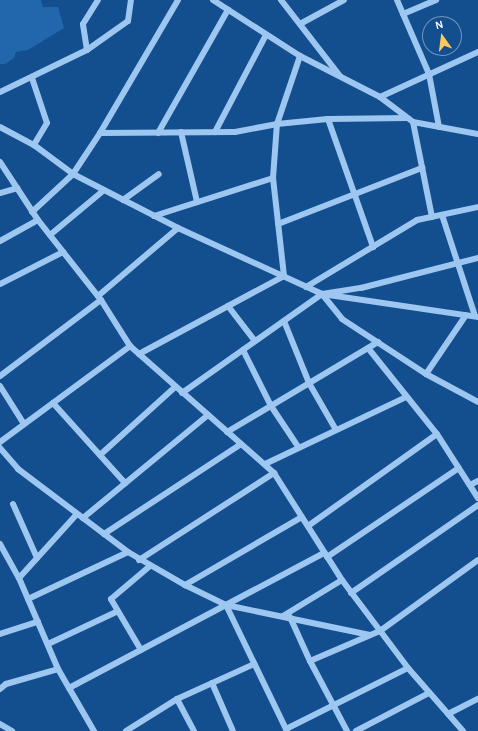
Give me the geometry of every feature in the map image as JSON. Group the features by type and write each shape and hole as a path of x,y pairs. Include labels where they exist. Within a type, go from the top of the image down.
{"street":[{"path":"87,50 83,24 98,0"},
{"path":"0,92 32,78 87,50 128,21 131,0"},
{"path":"32,212 73,174 100,133 178,0"},
{"path":"213,0 300,56 380,97 413,122 478,134"},
{"path":"281,0 342,77"},
{"path":"397,0 429,74 439,127"},
{"path":"403,14 436,0"},
{"path":"300,24 341,1"},
{"path":"158,133 228,10"},
{"path":"215,132 266,35"},
{"path":"380,97 478,52"},
{"path":"284,276 273,178 277,124 300,56"},
{"path":"32,78 47,123 34,145"},
{"path":"100,133 235,132 277,124 328,119 407,118"},
{"path":"328,119 373,247"},
{"path":"413,122 432,217"},
{"path":"0,126 34,145 73,174 178,228 322,294 476,316 442,215"},
{"path":"181,132 197,202"},
{"path":"0,162 32,212 100,298 130,346 274,473 351,593 408,668 462,731"},
{"path":"278,224 422,168"},
{"path":"123,200 159,174"},
{"path":"154,216 273,178"},
{"path":"0,193 17,188"},
{"path":"50,235 104,190"},
{"path":"306,287 417,220 478,207"},
{"path":"0,242 38,220"},
{"path":"0,376 100,298 178,228"},
{"path":"0,284 63,252"},
{"path":"182,393 322,294 361,288 478,258"},
{"path":"139,354 284,276"},
{"path":"322,294 342,319 426,374 478,402"},
{"path":"228,306 255,341"},
{"path":"426,374 466,315"},
{"path":"284,321 309,383 336,430"},
{"path":"227,432 378,342"},
{"path":"0,442 130,346"},
{"path":"368,348 437,434 478,498"},
{"path":"243,350 271,406 299,448"},
{"path":"0,386 24,424"},
{"path":"100,455 175,387"},
{"path":"265,464 406,397"},
{"path":"53,403 125,482"},
{"path":"19,578 80,516 208,415"},
{"path":"308,526 437,434"},
{"path":"104,534 241,444"},
{"path":"0,448 18,468 128,552 139,560 185,585 226,605 290,617 370,635"},
{"path":"69,688 226,605 326,555 459,468"},
{"path":"139,560 274,473"},
{"path":"470,485 478,480"},
{"path":"13,504 37,558"},
{"path":"351,593 478,504"},
{"path":"185,585 302,517"},
{"path":"0,544 19,578 58,669 94,731"},
{"path":"28,599 128,552"},
{"path":"310,661 380,631 478,560"},
{"path":"141,650 111,599 150,566"},
{"path":"283,616 342,580"},
{"path":"226,605 287,730 408,668"},
{"path":"48,644 118,611"},
{"path":"290,617 310,661 346,731"},
{"path":"0,634 38,622"},
{"path":"126,731 177,699 254,664"},
{"path":"0,689 6,684 58,669"},
{"path":"212,683 233,731"},
{"path":"356,731 429,693"},
{"path":"177,699 194,731"},
{"path":"448,714 478,699"},
{"path":"0,724 12,731"}],"shaded area":[{"path":"0,0 41,0 43,7 58,7 64,28 28,50 16,52 14,58 5,64 0,64"}]}
